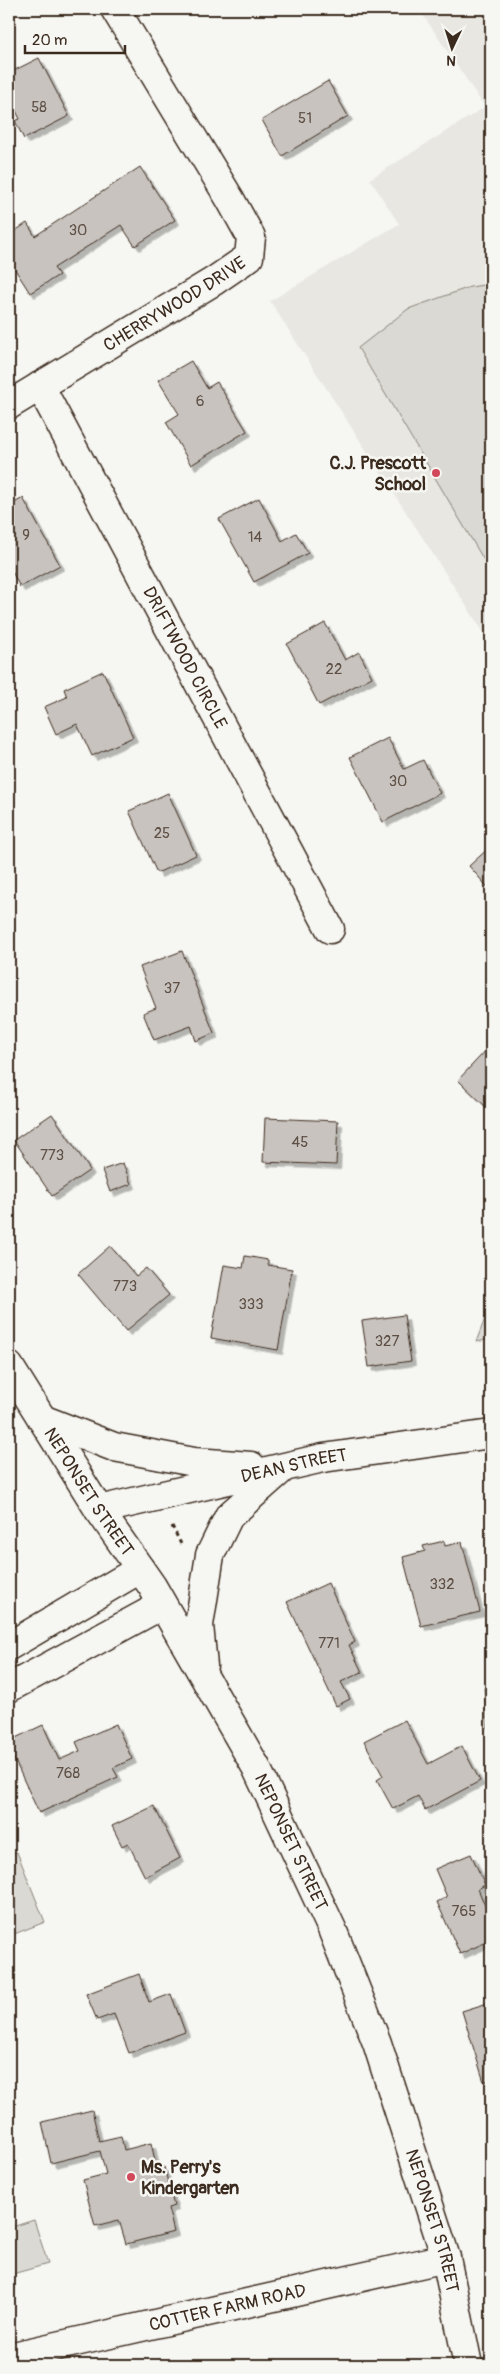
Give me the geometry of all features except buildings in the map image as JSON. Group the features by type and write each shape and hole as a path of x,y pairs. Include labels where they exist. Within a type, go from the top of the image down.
{"main road":[{"name":"CHERRYWOOD DRIVE","path":"9,406 206,286 249,257 250,237 234,206 115,9"},
{"name":"DRIFTWOOD CIRCLE","path":"40,386 330,929"},
{"name":"NEPONSET STREET","path":"9,1366 99,1510 140,1569 256,1767 332,1929 376,2043 446,2258 468,2365"},
{"path":"42,1419 114,1447 194,1462 283,1468"},
{"name":"DEAN STREET","path":"99,1510 323,1458 491,1434"},
{"path":"204,1678 199,1624 210,1555 228,1516 283,1468"},
{"path":"9,1646 140,1569"},
{"path":"9,1688 162,1605"},
{"name":"COTTER FARM ROAD","path":"9,2357 446,2258"}],"shaded area":[{"name":"C.J. Prescott School","path":"419,9 491,9 491,644 270,301 399,224 370,179 485,107"},
{"path":"491,284 491,572 358,348 408,309 470,287"},
{"path":"491,1303 491,1339 476,1342"},
{"path":"484,1688 491,1688 491,1766"},
{"path":"17,1852 45,1922 9,1936 9,1855"},
{"path":"34,2220 48,2264 9,2275 9,2228"}],"place":[{"name":"C.J. Prescott School","path":"436,473"},
{"name":"Ms. Perry's Kindergarten","path":"131,2177"}]}
